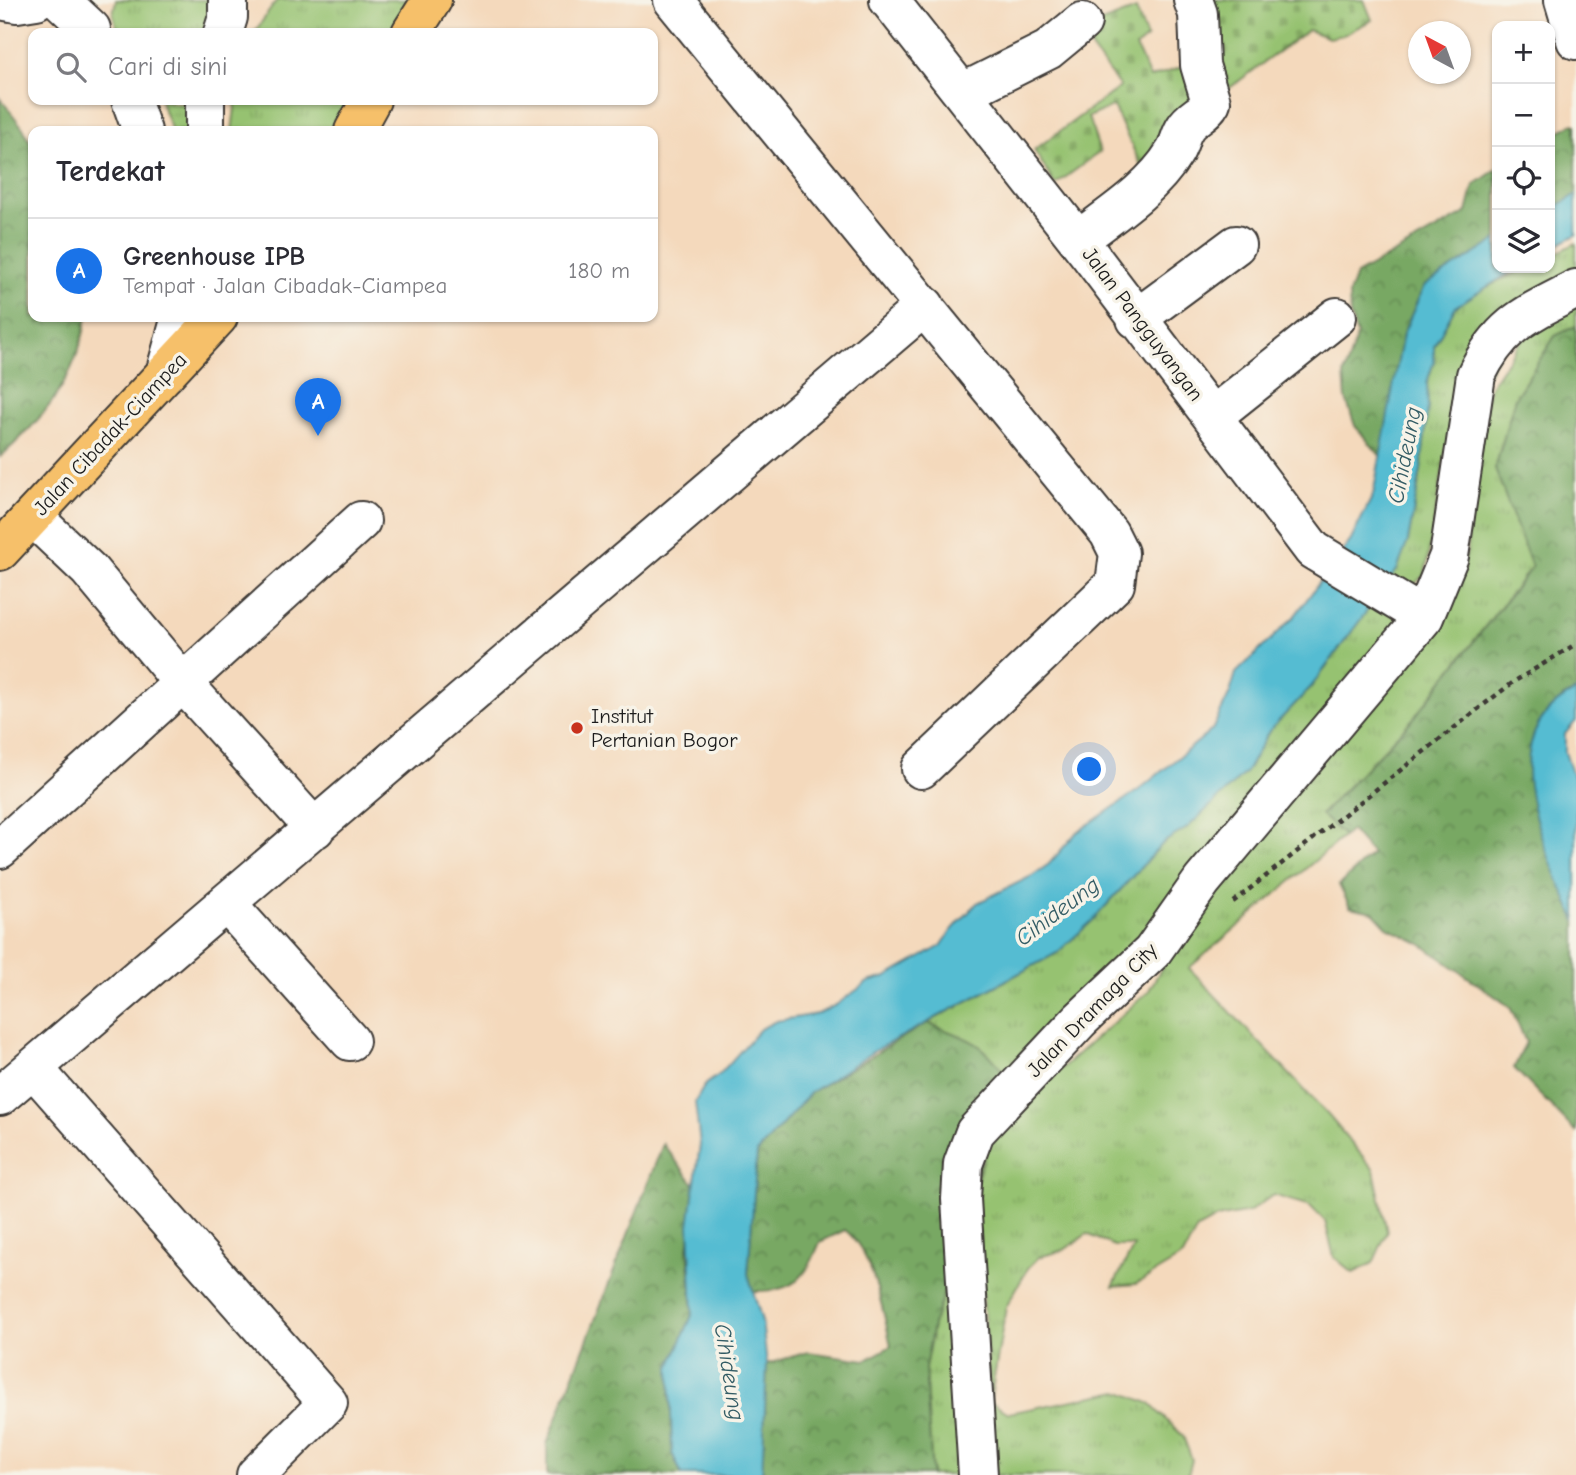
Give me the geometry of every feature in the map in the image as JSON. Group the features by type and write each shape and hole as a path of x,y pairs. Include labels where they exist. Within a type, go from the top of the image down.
{"highway":[{"path":"414,28 432,0"},
{"path":"357,126 368,105"},
{"name":"Jalan Cibadak-Ciampea","path":"0,551 34,518 165,374 204,322"}],"street":[{"path":"1,0 17,3 36,0"},
{"path":"60,0 91,21"},
{"path":"673,0 1109,533 1119,553 1115,584 921,769"},
{"name":"Jalan Pangguyangan","path":"889,0 964,92 1313,550 1410,608"},
{"path":"1078,240 1132,199 1160,171 1174,153 1185,128 1207,108 1210,92 1200,65 1198,14 1193,0"},
{"path":"1564,0 1576,40"},
{"path":"964,92 1048,50 1082,22"},
{"path":"133,105 140,126"},
{"path":"205,105 205,126"},
{"path":"1136,319 1236,245"},
{"name":"Jalan Dramaga City","path":"978,1475 961,1199 963,1164 975,1132 1080,1020 1152,952 1202,881 1449,556 1476,375 1486,353 1507,328 1576,289"},
{"path":"0,1096 35,1070 925,306"},
{"path":"1213,416 1337,317"},
{"path":"34,518 89,570 183,683 315,829"},
{"path":"0,849 361,522"},
{"path":"228,905 350,1041"},
{"path":"35,1070 328,1403 256,1475"}],"path":[{"path":"1223,910 1482,706 1576,644"}],"green space":[{"path":"116,0 220,0 217,28 117,28 113,13"},
{"path":"277,0 410,0 397,28 257,28"},
{"path":"1203,0 1364,0 1372,20 1343,35 1329,38 1308,30 1216,98"},
{"path":"1136,9 1147,38 1136,47 1150,78 1194,63 1208,97 1146,176 1113,106 1088,117 1100,152 1055,185 1034,150 1120,87 1091,48 1091,26"},
{"path":"0,98 28,138 28,322 86,322 75,359 57,395 31,427 0,457"},
{"path":"162,105 189,105 196,126 170,126"},
{"path":"235,105 349,105 335,126 233,126"},
{"path":"1576,125 1576,195 1555,207 1555,147 1555,133"},
{"path":"1492,172 1492,243 1424,286 1403,334 1382,458 1355,426 1346,399 1344,374 1357,335 1350,315 1349,294 1356,275 1467,212 1474,185"},
{"path":"1576,243 1576,272 1530,297 1446,451 1425,574 1416,583 1405,587 1390,580 1408,541 1421,470 1428,406 1427,383 1434,361 1434,346 1455,307 1465,298 1515,273 1555,273 1555,254"},
{"path":"1576,306 1576,326 1555,336 1515,398 1495,469 1532,566 1413,719 1321,814 1344,836 1189,968 1328,1115 1374,1170 1387,1232 1373,1263 1353,1273 1334,1257 1325,1221 1310,1206 1273,1195 1249,1212 1217,1218 1197,1229 1183,1256 1136,1284 1113,1286 1134,1246 1114,1246 1087,1234 1064,1250 1039,1257 1028,1268 1006,1307 990,1399 975,1185 989,1143 1045,1083 1148,992 1194,910 1360,714 1447,604 1467,553 1471,478 1489,388 1522,339"},
{"path":"1576,326 1576,691 1562,698 1546,848 1576,921 1576,1132 1514,1068 1526,1042 1510,1007 1421,944 1387,927 1373,912 1350,907 1339,885 1372,854 1351,830 1344,836 1321,815 1413,719 1532,567 1495,469 1515,398 1555,336"},
{"path":"1372,604 1393,611 1399,627 1229,836 1095,986 1004,1073 987,1053 970,1040 927,1023 1057,953 1092,921 1164,842 1187,828 1246,772 1269,731 1311,687"},
{"path":"927,1023 970,1040 987,1053 1004,1073 950,1274 933,1325 925,1368 932,1475 762,1475 767,1364 808,1352 866,1360 891,1346 870,1267 855,1240 845,1230 820,1242 809,1265 797,1281 779,1289 753,1291 748,1274 757,1153 811,1092"},
{"path":"663,1144 697,1188 688,1248 693,1313 670,1367 672,1453 682,1475 547,1475 547,1444"},
{"path":"950,1274 963,1475 932,1475 925,1368 933,1325"},
{"path":"1119,1391 1149,1403 1183,1436 1192,1460 1188,1475 996,1475 991,1402 1009,1413"}],"water":[{"path":"1576,195 1576,235 1555,246 1555,210 1555,207"},
{"name":"Cihideung","path":"1492,243 1492,273 1509,273 1455,307 1434,346 1434,361 1427,383 1428,406 1421,470 1408,541 1397,570 1311,687 1269,731 1246,772 1187,828 1164,842 1092,921 1057,953 874,1051 811,1092 757,1153 748,1274 762,1321 767,1364 762,1475 682,1475 672,1453 670,1367 693,1313 689,1225 700,1145 695,1102 705,1085 720,1074 760,1029 776,1021 818,1014 836,1005 868,982 886,977 941,946 977,903 1032,876 1049,864 1076,833 1140,789 1212,730 1230,693 1236,673 1293,618 1351,540 1373,495 1403,334 1424,286"},
{"path":"1576,691 1576,721 1565,734 1565,752 1576,785 1576,921 1540,831 1531,798 1528,766 1533,736 1548,711"}],"place":[{"name":"Greenhouse IPB","path":"318,436"},
{"name":"Institut Pertanian Bogor","path":"577,728"}]}
